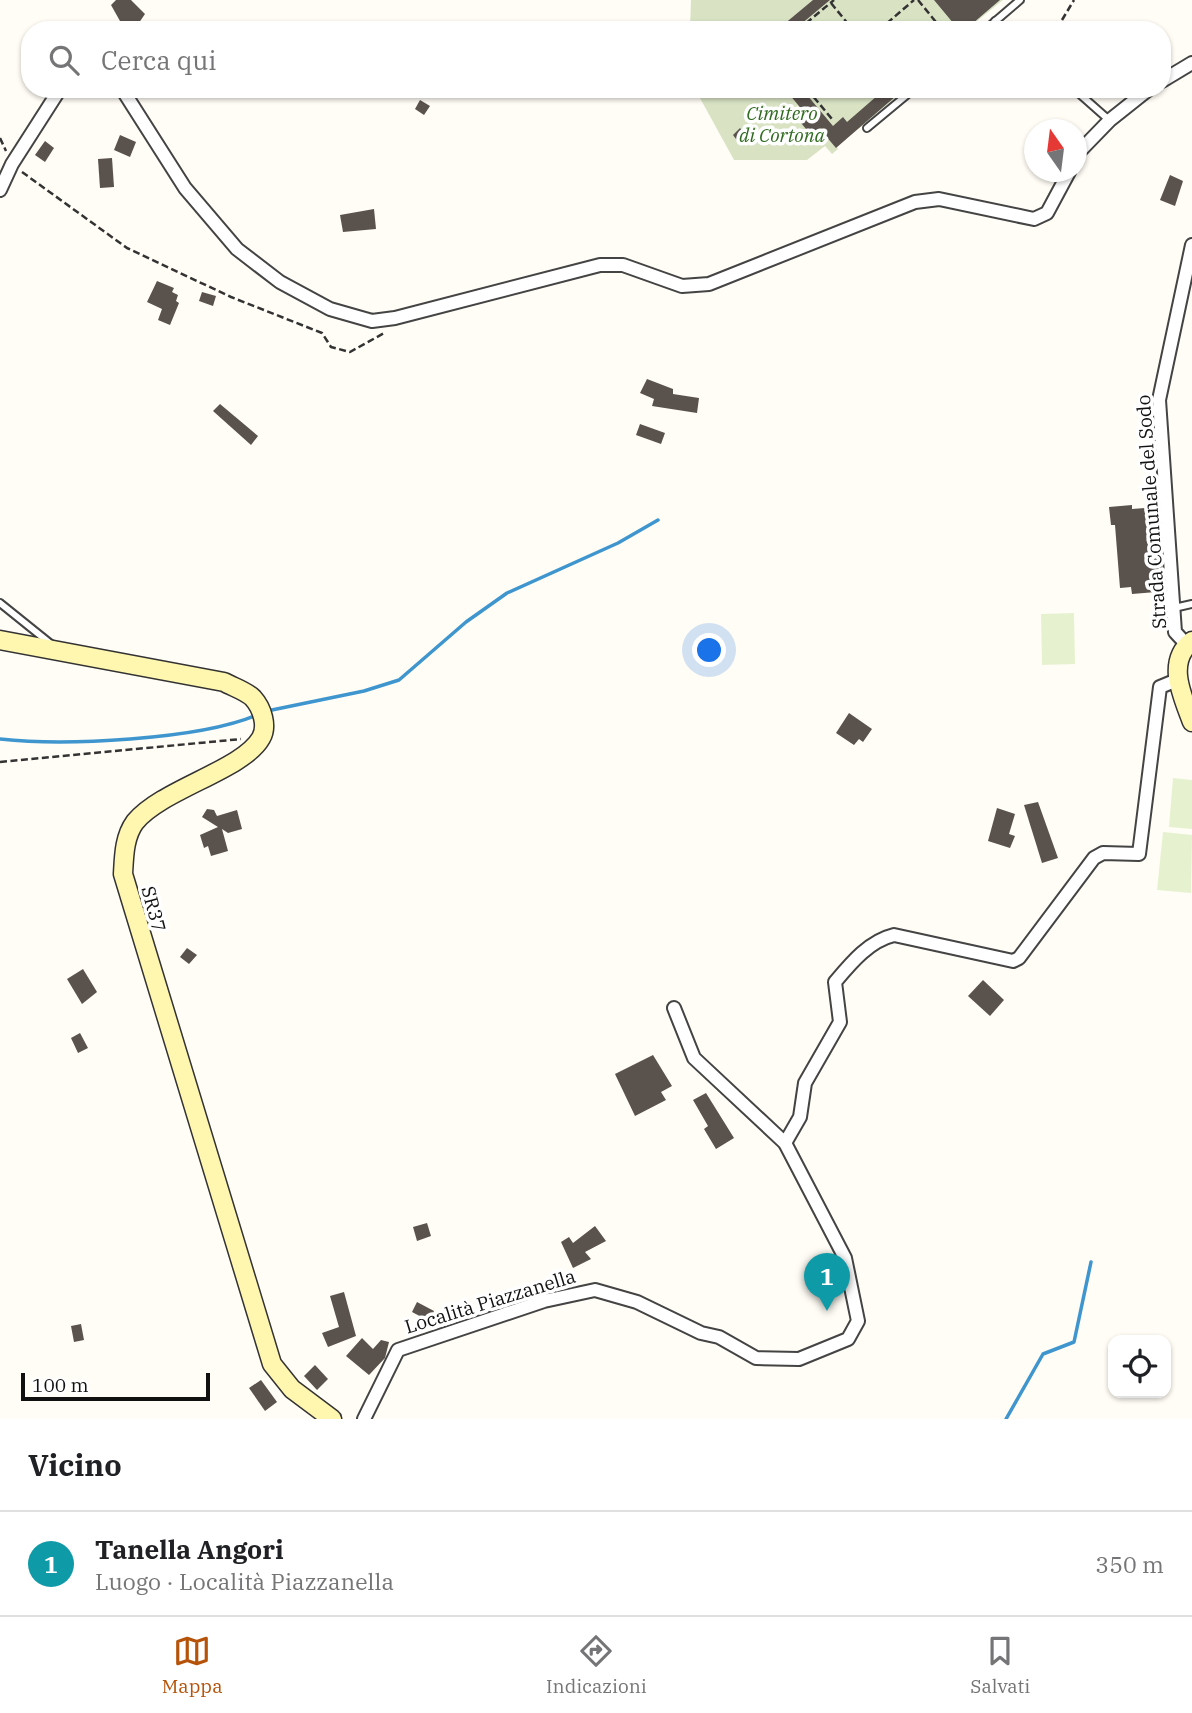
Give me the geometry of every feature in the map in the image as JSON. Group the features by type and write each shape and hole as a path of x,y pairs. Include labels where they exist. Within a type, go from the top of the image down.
{"street":[{"path":"1171,75 1192,62"},
{"path":"0,190 12,164 54,98"},
{"path":"128,98 185,188 237,249 280,282 330,309 372,321 395,318 600,265 623,265 682,286 709,284 915,202 939,199 1034,219 1047,213 1065,182"},
{"path":"1087,144 1110,120 1138,98"},
{"name":"Strada Comunale del Sodo","path":"1190,644 1175,632 1159,400 1192,245"},
{"path":"0,640 224,682 252,698 265,720 262,737"},
{"path":"1190,644 1179,658 1177,680 1192,722"},
{"path":"785,1143 800,1117 805,1083 840,1022 835,982 856,958 883,937 894,934 1013,961 1019,958 1094,858 1103,853 1139,854 1160,687 1177,680"},
{"name":"SR37","path":"262,737 249,751 157,804 135,822 126,839 123,874 272,1364 292,1389 332,1419"},
{"name":"Località Piazzanella","path":"364,1419 398,1350 544,1301 595,1290 637,1302 701,1333 719,1337 757,1358 799,1359 848,1339 858,1321 845,1258 785,1143 694,1058 674,1008"}],"lane":[{"path":"995,21 1020,0"},
{"path":"867,128 903,98"},
{"path":"1084,98 1110,120"},
{"path":"0,603 60,652"},
{"path":"1174,608 1192,604"}],"path":[{"path":"890,21 916,0 935,21"},
{"path":"1062,20 1074,0"},
{"path":"809,21 833,2 846,21"},
{"path":"814,98 832,119"},
{"path":"0,138 12,164 127,248 231,297 321,333 331,347 350,352 384,335 395,318"},
{"path":"0,762 262,737"}],"green space":[{"path":"691,0 1003,0 977,21 690,21"},
{"name":"Cimitero di Cortona","path":"700,98 895,98 857,130 834,144 838,149 832,154 825,146 807,160 734,160"},
{"path":"1074,613 1075,664 1042,665 1041,614"},
{"path":"1173,778 1192,780 1192,829 1169,827"},
{"path":"1163,832 1192,835 1191,893 1157,890"}],"building":[{"path":"116,0 131,0 145,14 140,21 120,21 111,5"},
{"path":"813,0 830,0 805,21 788,21"},
{"path":"934,0 1000,0 976,21 952,21"},
{"path":"792,98 810,98 833,126 843,117 847,122 875,98 894,98 836,148 825,135 817,142 796,117 803,111"},
{"path":"420,100 430,106 424,115 415,109"},
{"path":"740,128 746,136 739,143 733,135"},
{"path":"120,135 136,142 130,157 114,150"},
{"path":"45,141 54,148 45,162 35,155"},
{"path":"112,158 114,187 100,188 98,159"},
{"path":"1170,175 1183,181 1175,206 1160,200"},
{"path":"374,209 376,229 343,232 340,215"},
{"path":"157,281 174,288 172,292 178,295 176,301 179,303 170,325 158,320 162,309 147,302"},
{"path":"202,292 216,296 213,306 199,301"},
{"path":"647,379 673,389 673,394 699,398 697,413 652,406 654,399 640,393"},
{"path":"220,404 258,436 251,445 213,411"},
{"path":"640,424 665,433 661,444 636,435"},
{"path":"1132,505 1132,509 1158,507 1163,580 1156,581 1156,592 1132,594 1131,587 1120,588 1115,525 1111,525 1109,507"},
{"path":"849,713 872,729 863,742 859,739 854,745 836,733"},
{"path":"1038,802 1058,858 1042,863 1024,805"},
{"path":"997,808 1015,814 1009,834 1015,836 1010,848 988,841"},
{"path":"207,809 214,810 217,816 237,810 242,829 228,833 222,829 228,851 211,856 208,846 204,848 200,835 218,827 202,817"},
{"path":"187,948 197,955 189,964 180,957"},
{"path":"83,969 97,992 82,1004 67,979"},
{"path":"983,980 1004,1000 990,1016 968,996"},
{"path":"80,1033 88,1048 78,1053 71,1038"},
{"path":"653,1055 672,1086 661,1092 666,1100 635,1116 615,1074"},
{"path":"706,1093 734,1138 716,1149 704,1129 708,1126 693,1100"},
{"path":"427,1223 431,1236 417,1241 413,1227"},
{"path":"595,1226 606,1241 585,1252 591,1259 573,1268 561,1242 569,1237 573,1243"},
{"path":"344,1292 356,1336 328,1347 322,1333 339,1327 330,1296"},
{"path":"417,1302 434,1311 429,1321 412,1312"},
{"path":"81,1324 84,1340 74,1342 71,1326"},
{"path":"362,1338 373,1349 381,1340 389,1342 385,1358 369,1375 346,1356"},
{"path":"315,1365 328,1379 317,1390 304,1376"},
{"path":"261,1380 277,1402 265,1411 249,1388"}],"waterway":[{"path":"267,711 364,691 399,680 466,622 507,593 618,543 658,520"},
{"path":"0,739 59,742 130,739 201,730 257,715"},
{"path":"1006,1419 1043,1354 1074,1342 1091,1262"}],"place":[{"name":"Tanella Angori","path":"827,1311"}]}
